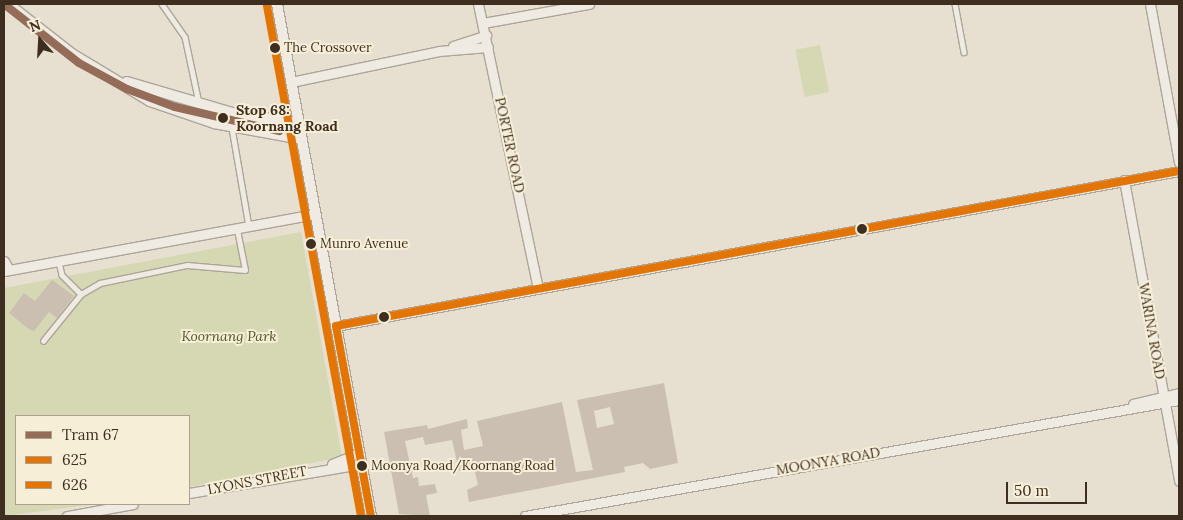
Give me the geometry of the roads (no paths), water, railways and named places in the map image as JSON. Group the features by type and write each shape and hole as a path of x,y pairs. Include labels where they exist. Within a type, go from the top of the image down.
{"street":[{"path":"8,4 52,40 105,73 176,113 232,128 301,139"},
{"path":"277,4 371,516"},
{"name":"PORTER ROAD","path":"478,4 538,288"},
{"path":"483,23 588,4"},
{"path":"1150,4 1179,162"},
{"path":"291,82 439,51 486,35"},
{"path":"439,51 488,47"},
{"path":"105,73 199,104 298,123"},
{"path":"336,326 1179,170"},
{"name":"WARINA ROAD","path":"1124,180 1179,481"},
{"path":"4,261 6,271 237,230 315,214"},
{"name":"MOONYA ROAD","path":"525,516 1164,399 1179,393"},
{"name":"MOONYA ROAD","path":"1164,399 1179,400"},
{"name":"LYONS STREET","path":"190,493 325,467 360,458"},
{"path":"68,516 128,505"}],"lane":[{"path":"162,4 185,37 199,104"},
{"path":"955,4 964,52"},
{"path":"232,128 249,227"},
{"path":"42,341 81,294 100,283 188,265 245,270 237,230"},
{"path":"59,262 62,275 81,294"}],"tram line":[{"name":"67","path":"4,4 79,63 127,89 175,107 279,131"}],"place":[{"name":"The Crossover","path":"275,48"},
{"name":"Stop 68: Koornang Road","path":"223,118"},
{"name":"Munro Avenue","path":"311,244"},
{"name":"Moonya Road/Koornang Road","path":"362,466"}],"park label":[{"name":"Koornang Park","path":"229,336"}]}
